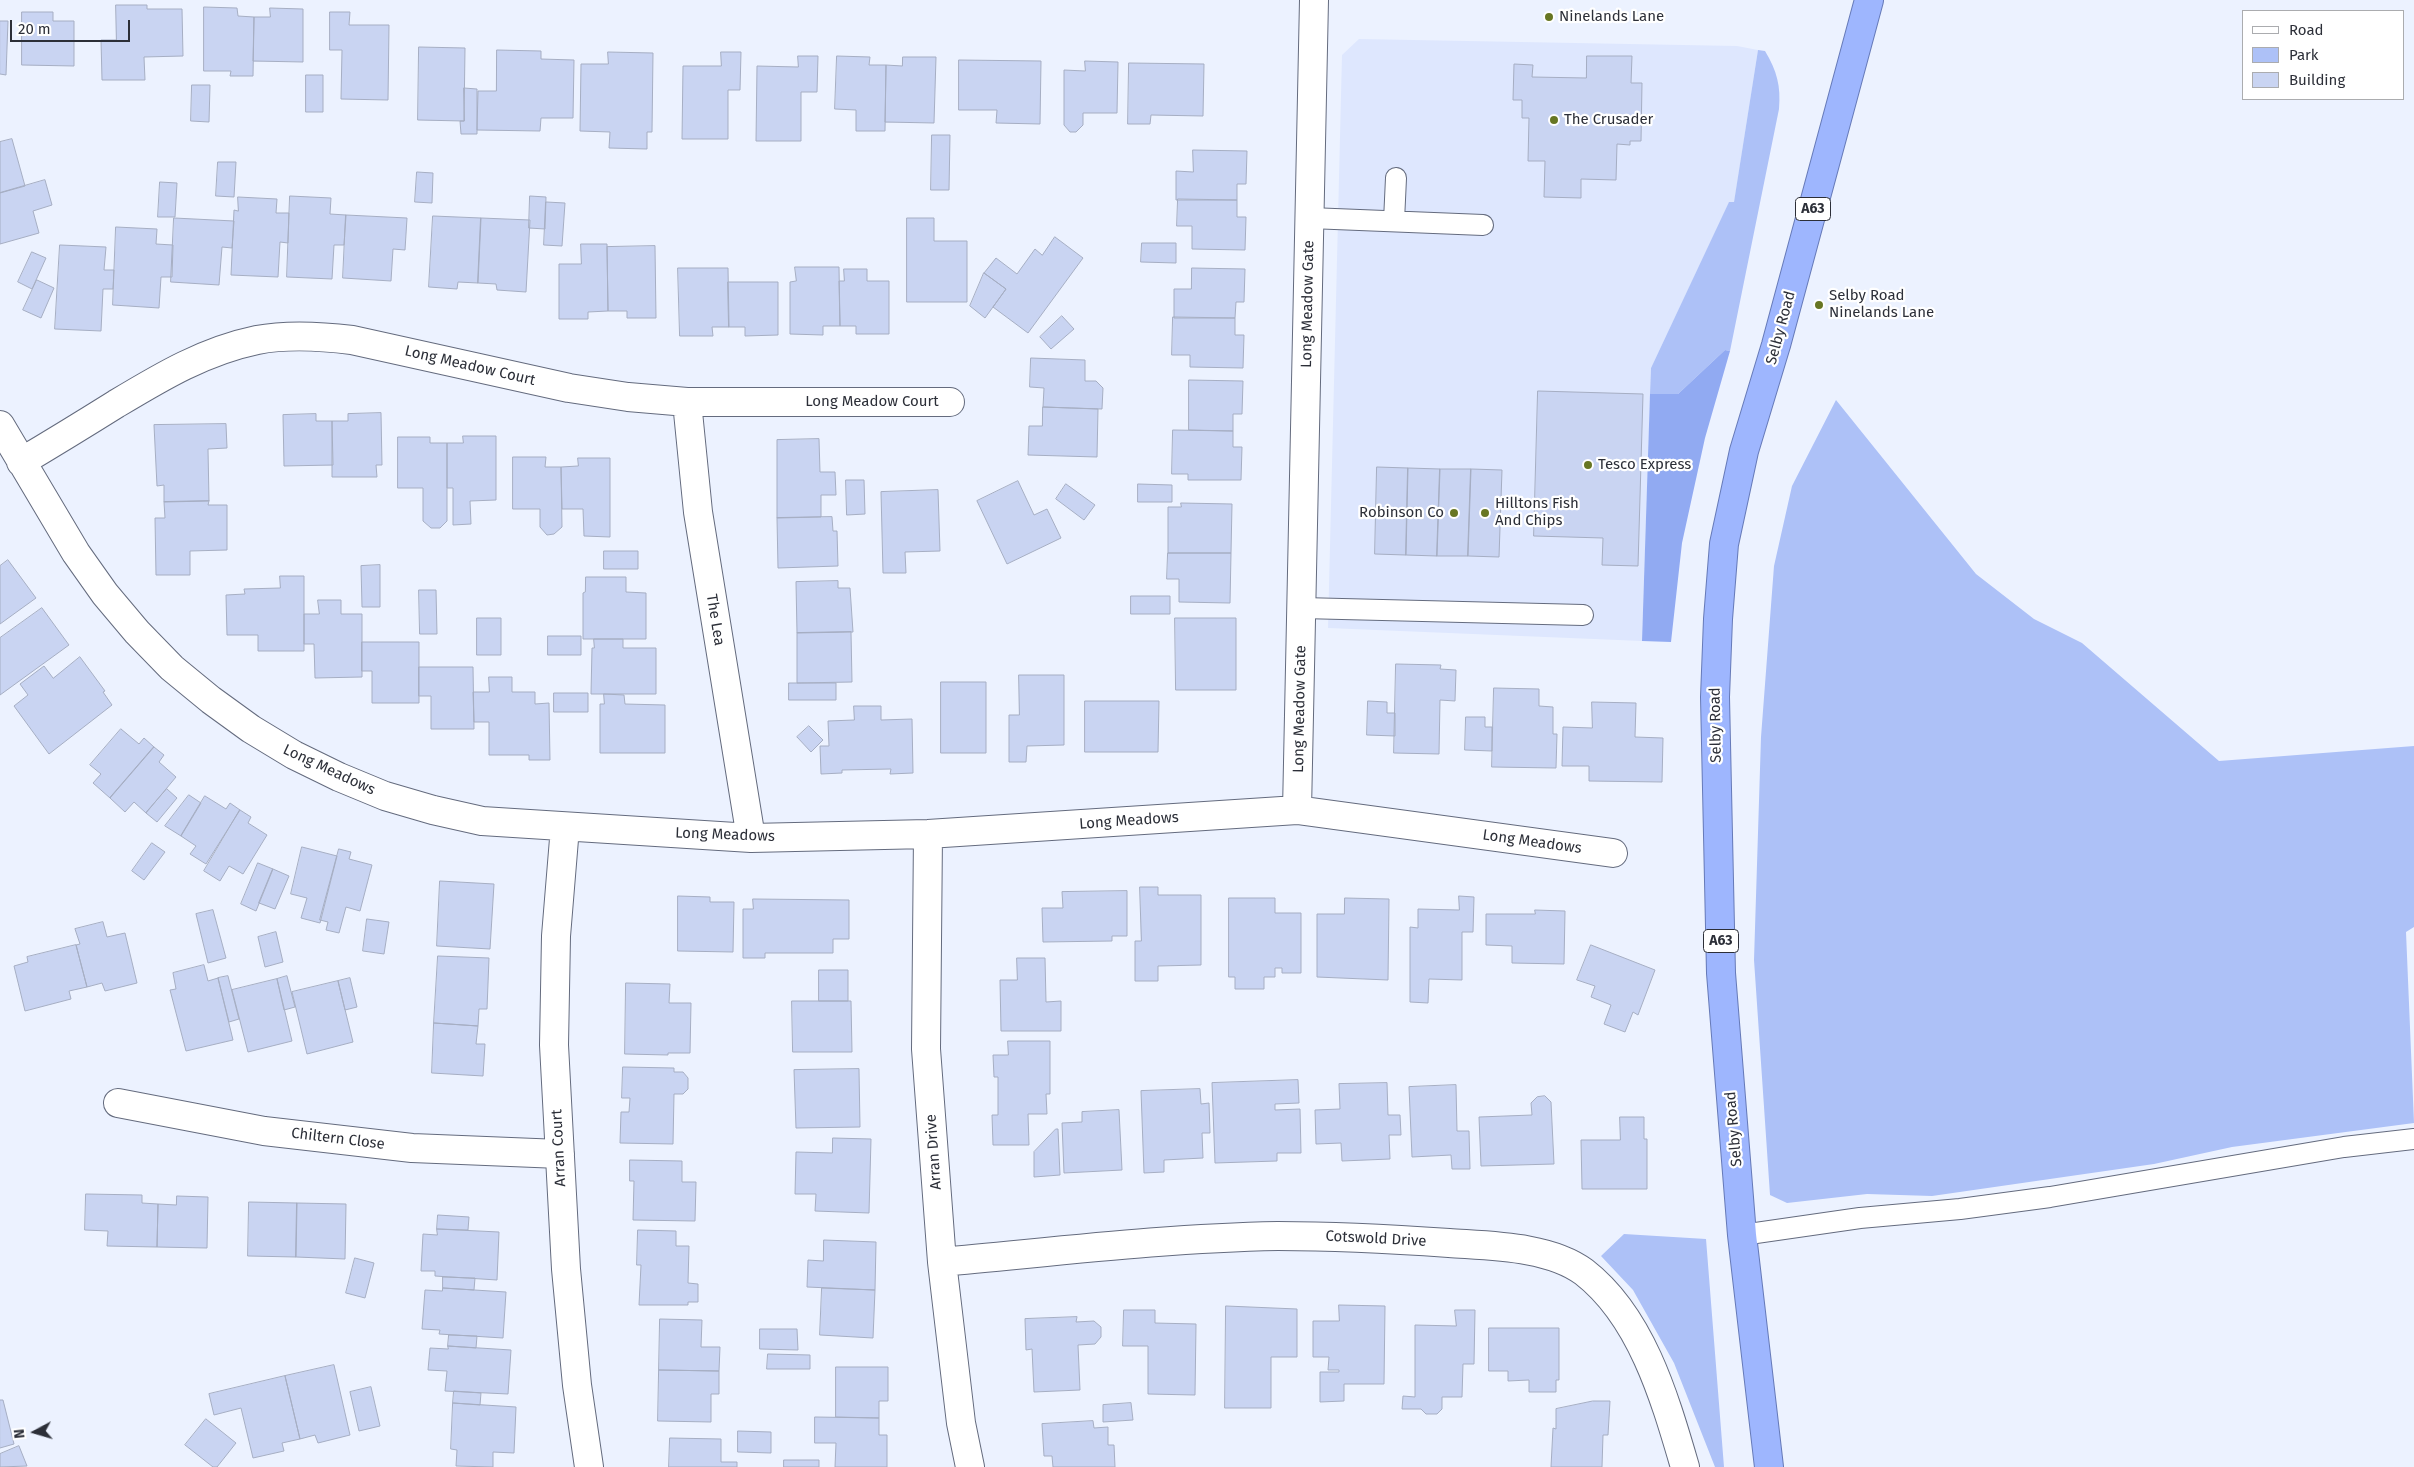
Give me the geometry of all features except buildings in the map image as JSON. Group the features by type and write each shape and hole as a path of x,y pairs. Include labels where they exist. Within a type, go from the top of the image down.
{"highway":[{"name":"Selby Road","path":"1769,1467 1742,1235 1721,973 1715,697 1718,620 1724,544 1744,451 1776,345 1869,0"}],"street":[{"name":"Long Meadow Gate","path":"1297,810 1314,0"},
{"name":"Long Meadow Court","path":"21,462 170,371 198,358 243,343 289,336 321,336 352,340 569,388 628,397 687,402 950,402"},
{"name":"The Lea","path":"687,402 698,512 750,838"},
{"name":"Long Meadows","path":"0,425 76,553 105,594 137,632 198,689 251,729 294,755 339,777 386,796 433,810 482,821 565,828 750,838 928,834 1297,810 1613,853"},
{"name":"Arran Court","path":"565,828 556,936 554,1035 566,1269 577,1385 589,1467"},
{"name":"Arran Drive","path":"928,834 926,1048 942,1262 961,1423 970,1467"},
{"name":"Chiltern Close","path":"118,1103 264,1131 323,1138 412,1148 560,1154"},
{"name":"Cotswold Drive","path":"942,1262 1192,1240 1277,1236 1357,1237 1404,1240 1509,1248 1552,1256 1588,1276 1607,1291 1626,1318 1650,1364 1685,1467"}],"lane":[{"path":"1394,221 1396,178"},
{"path":"1310,218 1483,225"},
{"path":"1302,608 1583,615"},
{"path":"1742,1235 1860,1218 1960,1209 2050,1197 2344,1147 2414,1139"}],"shaded area":[{"path":"1359,39 1737,46 1758,50 1734,203 1729,203 1651,368 1642,641 1328,628 1342,55"},
{"path":"1725,350 1730,351 1705,438 1682,543 1671,642 1642,641 1650,394 1678,394"}],"green space":[{"path":"1758,50 1765,51 1773,65 1779,86 1779,109 1730,351 1725,350 1678,394 1650,394 1651,368 1729,202 1734,202"},
{"path":"1836,400 1976,574 2034,619 2082,643 2219,761 2414,746 2414,927 2406,932 2414,1123 2232,1147 2154,1164 1932,1196 1867,1194 1787,1203 1770,1195 1754,960 1761,737 1774,566 1792,486"},
{"path":"1624,1234 1706,1239 1724,1467 1715,1467 1674,1363 1633,1290 1601,1256"}],"place":[{"name":"Ninelands Lane","path":"1549,17"},
{"name":"The Crusader","path":"1554,120"},
{"name":"Selby Road Ninelands Lane","path":"1819,305"},
{"name":"Tesco Express","path":"1588,465"},
{"name":"Robinson Co","path":"1454,513"},
{"name":"Hilltons Fish And Chips","path":"1485,513"}]}
